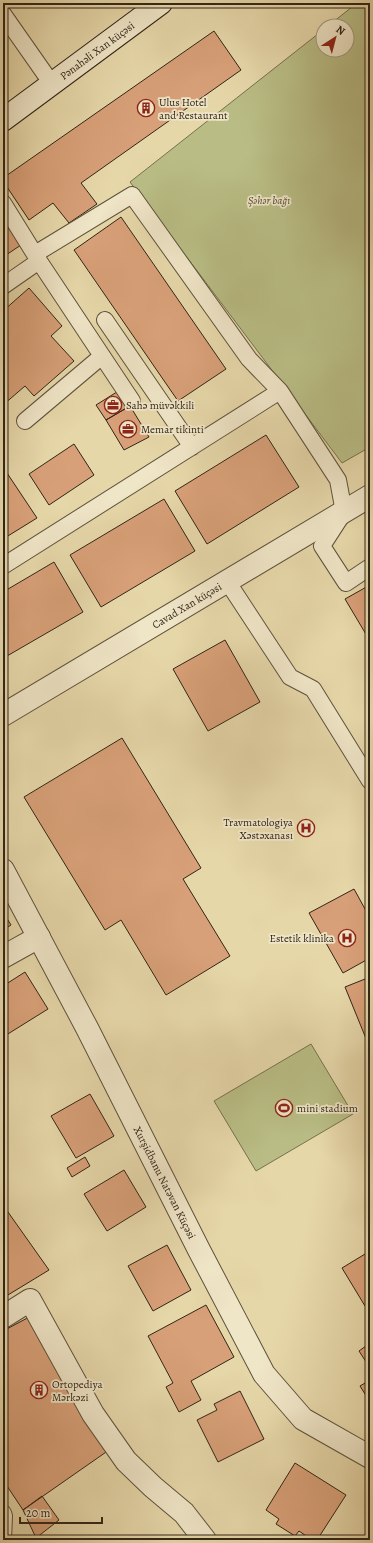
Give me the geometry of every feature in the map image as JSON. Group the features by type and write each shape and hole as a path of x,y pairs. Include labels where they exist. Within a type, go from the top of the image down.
{"street":[{"name":"Pənahəli Xan küçəsi","path":"3,120 161,3"},
{"name":"Cavad Xan küçəsi","path":"3,715 370,496"},
{"name":"Xurşidbanu Natəvan Küçəsi","path":"3,870 94,1041 199,1250 264,1374 304,1419 370,1457"},
{"path":"3,958 39,937"},
{"path":"3,1317 30,1300 93,1414 126,1461 184,1513 205,1540"}],"lane":[{"name":"Pənahəli Xan küçəsi","path":"3,14 52,84"},
{"path":"3,286 37,257 132,195 249,359 280,391 338,480 344,512 322,546 346,583 370,567"},
{"path":"3,203 132,401"},
{"path":"105,320 192,448"},
{"path":"25,421 102,356"},
{"path":"3,566 280,391"},
{"path":"228,581 290,677 313,689 370,781"},
{"path":"3,1512 3,1540"}],"green space":[{"name":"Şəhər bağı","path":"357,3 370,3 370,447 342,463 130,182 315,36 315,58 355,58 355,18 338,18"},
{"name":"mini stadium","path":"311,1044 353,1114 256,1171 214,1101"}],"building":[{"name":"Ulus Hotel and Restaurant","path":"214,31 241,70 81,183 97,204 69,223 53,203 29,220 3,181 3,178"},
{"path":"3,42 6,45 7,53 6,60 3,64"},
{"path":"121,217 226,369 178,401 74,250"},
{"path":"3,220 21,245 3,257"},
{"path":"29,288 62,326 51,336 74,361 34,396 25,386 3,405 3,311"},
{"name":"Sahə müvəkkili","path":"120,390 130,406 106,420 96,405"},
{"name":"Memar tikinti","path":"130,406 149,437 124,450 106,420"},
{"path":"266,435 299,487 207,544 175,491"},
{"path":"74,444 94,475 49,505 29,474"},
{"path":"3,467 37,518 3,539"},
{"path":"164,499 195,551 101,607 70,555"},
{"path":"54,562 83,612 7,656 3,650 3,592"},
{"path":"370,585 370,641 345,599"},
{"path":"225,640 260,702 208,731 173,669"},
{"path":"122,738 201,868 183,879 230,956 166,995 121,920 105,930 24,797"},
{"name":"Estetik klinika","path":"354,889 370,918 370,958 343,973 309,913"},
{"path":"3,912 11,925 3,930"},
{"path":"25,972 48,1009 3,1037 3,986"},
{"path":"370,977 370,1039 367,1041 345,987"},
{"path":"90,1094 114,1136 76,1158 51,1116"},
{"path":"85,1157 90,1166 72,1177 67,1168"},
{"path":"124,1170 146,1207 107,1231 84,1194"},
{"path":"3,1205 49,1270 3,1298"},
{"path":"167,1245 191,1290 153,1311 128,1266"},
{"path":"370,1251 370,1303 365,1306 342,1268"},
{"path":"206,1305 234,1357 191,1381 201,1400 179,1412 166,1387 173,1383 148,1336"},
{"name":"Ortopediya Mərkəzi","path":"33,1315 109,1450 23,1510 3,1480 3,1331"},
{"path":"370,1343 370,1368 359,1351"},
{"path":"370,1380 370,1402 360,1386"},
{"path":"240,1391 264,1439 218,1462 197,1420 217,1410 214,1404"},
{"path":"295,1463 346,1495 317,1540 312,1540 299,1531 295,1536 276,1524 279,1519 266,1510"},
{"path":"42,1496 59,1520 36,1538 23,1510"}],"place":[{"name":"Ulus Hotel and Restaurant","path":"146,108"},
{"name":"Sahə müvəkkili","path":"113,405"},
{"name":"Memar tikinti","path":"128,429"},
{"name":"Travmatologiya Xəstəxanası","path":"306,828"},
{"name":"Estetik klinika","path":"347,938"},
{"name":"mini stadium","path":"284,1108"},
{"name":"Ortopediya Mərkəzi","path":"39,1390"}]}
